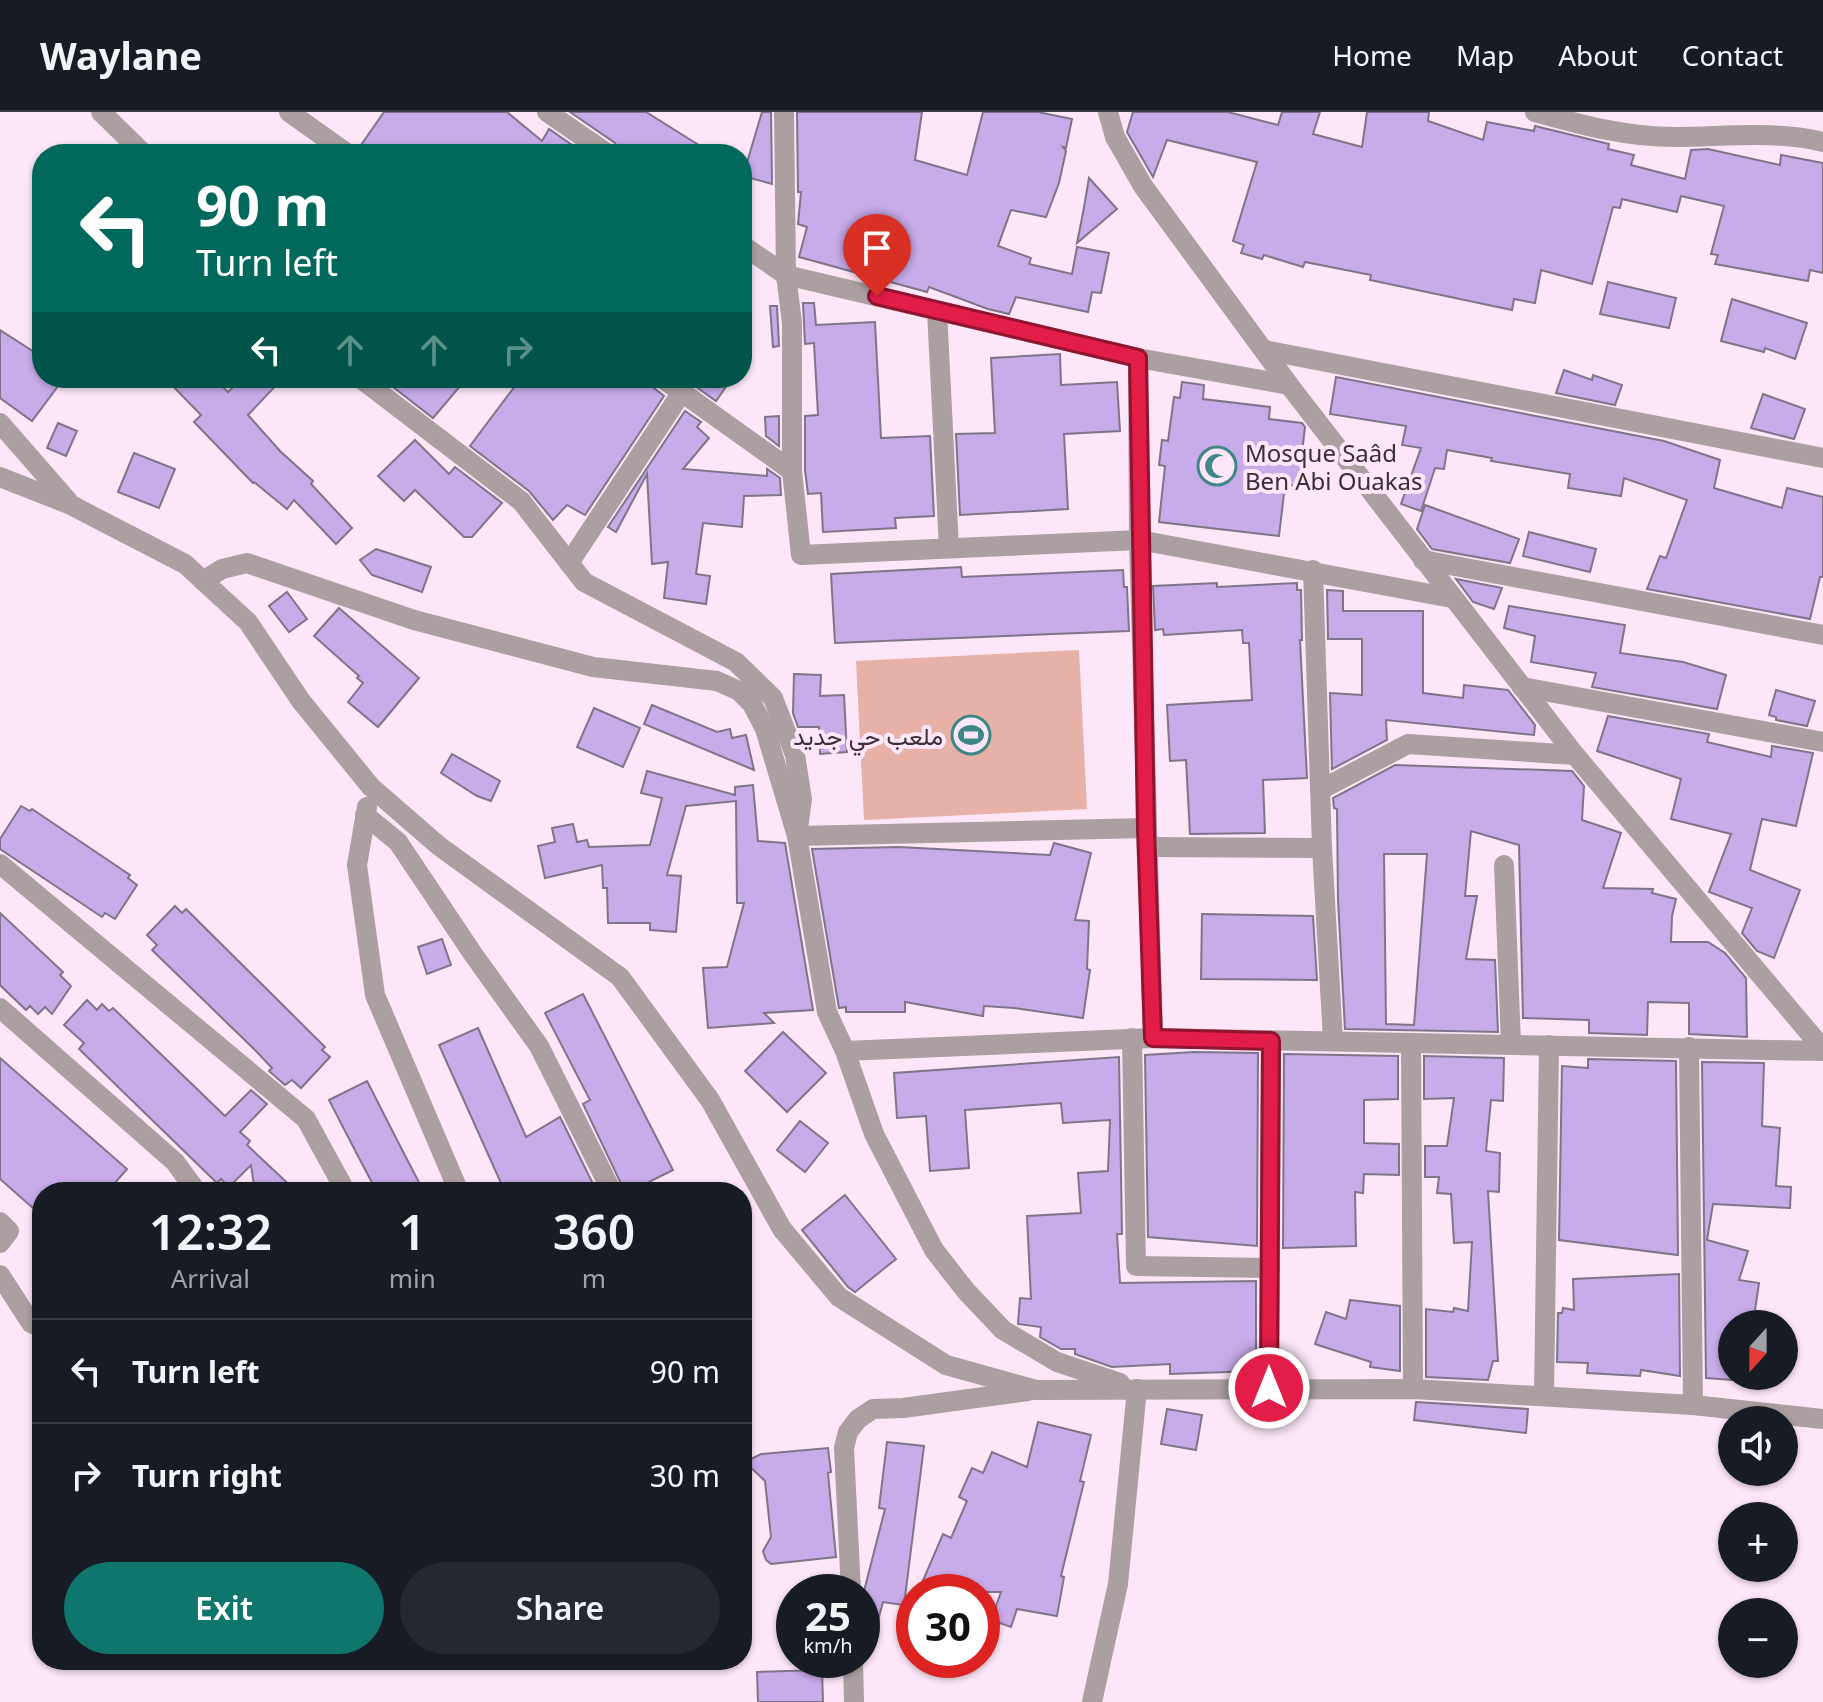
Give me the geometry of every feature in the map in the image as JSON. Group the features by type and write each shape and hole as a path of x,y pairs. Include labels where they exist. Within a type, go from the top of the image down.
{"street":[{"path":"101,112 134,144"},
{"path":"289,112 334,144"},
{"path":"547,112 593,144"},
{"path":"784,112 786,275 792,323 792,471 801,555 1139,540 1452,598"},
{"path":"1108,112 1115,137 1143,186 1289,385 1575,755 1823,1050"},
{"path":"1535,112 1602,131 1672,137 1757,135 1823,142"},
{"path":"752,252 786,275 1138,358 1289,385"},
{"path":"937,311 949,548"},
{"path":"1264,350 1823,458"},
{"path":"1138,358 1146,837 1136,1266 1270,1268"},
{"path":"373,388 521,501 584,582 736,662 773,698 795,755 802,799 797,836"},
{"path":"676,388 792,471"},
{"path":"569,563 682,392"},
{"path":"0,423 71,505"},
{"path":"0,477 71,505 185,564 248,622 301,701 371,787 439,846 620,977 710,1100 782,1229 839,1297 946,1365 1036,1390"},
{"path":"1423,560 1823,635"},
{"path":"203,581 222,569 247,563 414,620 593,667 717,681 739,691 752,704 765,729 797,836 827,1012 845,1051 874,1134 934,1250 966,1291 1003,1330 1057,1362 1137,1389"},
{"path":"1313,570 1322,848 1333,1040"},
{"path":"1522,687 1823,742"},
{"path":"1320,790 1408,744 1575,755"},
{"path":"371,787 357,865 375,995 455,1182"},
{"path":"365,815 398,842 539,1046 607,1182"},
{"path":"797,836 1146,837 1322,848"},
{"path":"0,864 306,1119 341,1182"},
{"path":"1504,865 1511,1044"},
{"path":"0,1008 175,1162 190,1182"},
{"path":"845,1051 1143,1038 1823,1050"},
{"path":"1269,1388 1271,1041"},
{"path":"1411,1043 1413,1389"},
{"path":"1544,1395 1549,1045"},
{"path":"1689,1047 1693,1405"},
{"path":"0,1222 9,1231 0,1243"},
{"path":"0,1275 32,1323"},
{"path":"1092,1702 1118,1584 1137,1389"},
{"path":"850,1574 844,1448 848,1432 858,1419 873,1409 903,1408 1036,1390 1413,1389 1693,1405 1823,1419"},
{"path":"853,1678 854,1702"}],"shaded area":[{"name":"ملعب حي جديد","path":"1079,650 1087,809 864,820 856,661"}],"building":[{"path":"384,112 507,112 542,141 549,129 571,144 362,144"},
{"path":"570,112 646,112 697,144 616,144"},
{"path":"762,112 771,112 772,184 752,178 752,146"},
{"path":"797,112 922,112 915,160 967,175 983,112 1038,112 1072,119 1066,148 1063,147 1066,151 1059,183 1046,217 1011,210 998,246 1031,258 1029,264 1072,274 1077,247 1109,253 1101,293 1092,292 1088,312 1016,297 1009,314 929,287 927,292 799,257 807,227 798,224 801,192 798,192"},
{"path":"1133,112 1228,112 1278,125 1282,112 1320,112 1313,134 1362,147 1367,112 1429,112 1428,121 1483,140 1487,122 1534,131 1535,126 1609,144 1608,149 1634,155 1631,165 1685,179 1691,150 1708,149 1780,165 1781,155 1823,163 1823,273 1810,270 1808,281 1715,264 1718,255 1711,254 1724,206 1681,196 1677,212 1622,199 1620,208 1613,207 1592,284 1541,270 1535,303 1514,299 1512,310 1370,280 1371,275 1305,262 1303,267 1264,255 1262,259 1241,253 1244,245 1233,241 1257,162 1167,140 1153,177 1127,132"},
{"path":"1089,178 1117,209 1077,243 1083,213"},
{"path":"1608,282 1676,298 1669,328 1600,314"},
{"path":"1732,299 1807,323 1795,359 1765,348 1764,352 1721,341"},
{"path":"803,303 814,303 816,325 875,322 881,438 930,436 934,516 895,518 896,528 823,532 821,493 808,494 805,470 805,416 818,415 814,343 805,344"},
{"path":"770,306 777,306 779,346 773,347"},
{"path":"0,330 32,351 32,388 57,388 32,421 0,398"},
{"path":"1060,354 1061,385 1117,382 1120,431 1064,434 1068,509 960,515 956,434 995,433 991,358"},
{"path":"1564,370 1592,380 1593,375 1622,385 1615,405 1556,393"},
{"path":"1336,377 1664,441 1720,460 1714,488 1782,508 1787,488 1823,497 1823,577 1820,577 1810,619 1647,589 1660,556 1666,558 1687,500 1624,478 1621,496 1568,488 1570,474 1447,450 1444,469 1435,468 1421,511 1401,504 1421,448 1402,445 1406,426 1330,414"},
{"path":"1182,382 1204,385 1203,399 1270,407 1269,419 1302,423 1305,427 1298,486 1285,485 1279,536 1159,522 1165,466 1159,465 1162,440 1168,441 1174,397 1180,398"},
{"path":"175,388 224,388 228,392 232,388 274,388 248,415 280,451 313,481 311,484 352,528 336,544 294,500 287,509 253,483 194,422 201,415"},
{"path":"394,388 458,388 433,418"},
{"path":"514,388 654,388 664,396 585,515 567,505 553,520 529,491 470,446"},
{"path":"698,388 725,388 716,401"},
{"path":"1763,394 1805,409 1794,439 1751,428"},
{"path":"685,411 701,422 697,427 709,438 683,469 767,476 767,469 780,478 781,495 744,496 742,527 703,523 696,574 710,576 706,604 664,598 668,562 652,564 647,474 616,532 608,527"},
{"path":"779,416 779,446 766,436 765,417"},
{"path":"58,423 77,431 66,456 47,448"},
{"path":"415,440 449,474 455,467 502,503 472,537 464,537 415,490 404,501 378,476"},
{"path":"134,453 175,469 159,508 118,492"},
{"path":"1425,505 1519,539 1510,563 1432,549 1417,529"},
{"path":"1529,532 1596,549 1590,572 1523,556"},
{"path":"376,549 431,567 422,592 372,575 360,560"},
{"path":"961,567 962,577 1123,570 1129,631 835,643 831,574"},
{"path":"1456,579 1502,588 1494,609 1473,602"},
{"path":"1217,583 1217,587 1297,583 1297,590 1301,590 1300,640 1307,778 1263,780 1265,833 1190,834 1186,760 1170,761 1167,705 1252,700 1249,643 1243,643 1242,630 1164,635 1163,629 1155,630 1153,586"},
{"path":"1327,590 1343,591 1343,611 1423,611 1423,693 1463,698 1464,685 1508,690 1535,725 1534,735 1386,720 1387,740 1332,769 1330,693 1362,695 1362,639 1328,639"},
{"path":"287,592 307,619 289,632 269,606"},
{"path":"1509,606 1625,625 1620,653 1683,662 1726,675 1717,709 1592,687 1596,673 1531,662 1535,636 1504,628"},
{"path":"339,608 419,678 378,727 348,702 363,683 357,678 359,676 314,636"},
{"path":"794,674 821,675 820,696 844,695 847,752 820,754 819,727 798,727 793,713"},
{"path":"1776,690 1815,701 1807,726 1776,720 1776,717 1769,715"},
{"path":"652,705 717,732 730,729 732,738 746,735 754,770 644,724"},
{"path":"594,708 640,728 623,767 577,747"},
{"path":"1608,716 1709,734 1707,742 1771,757 1772,746 1813,753 1796,826 1762,819 1750,870 1800,890 1774,958 1757,951 1742,933 1752,908 1709,892 1731,834 1671,819 1681,779 1597,751"},
{"path":"452,754 500,781 491,801 477,796 441,773"},
{"path":"1395,765 1572,771 1584,786 1582,820 1621,833 1603,888 1653,889 1652,893 1676,899 1671,942 1708,942 1725,953 1746,978 1747,1037 1689,1034 1689,1003 1648,1002 1647,1035 1589,1033 1589,1020 1523,1018 1519,845 1471,831 1465,896 1477,896 1466,959 1495,960 1498,1032 1345,1029 1337,809 1334,808 1333,798","holes":["1384,854 1427,854 1414,1025 1386,1024"]},
{"path":"647,771 735,795 735,787 753,785 758,841 785,843 813,1010 764,1013 774,1023 708,1028 703,968 727,967 744,903 737,903 736,801 686,806 667,875 681,876 676,932 650,930 650,923 608,923 607,888 603,888 602,865 545,878 538,846 555,842 552,828 573,824 577,842 587,840 589,847 650,845 662,798 641,793"},
{"path":"21,806 30,811 32,809 130,875 128,878 137,885 115,919 105,913 102,917 0,849 0,839"},
{"path":"1054,843 1091,853 1075,920 1089,921 1087,969 1090,970 1083,1018 984,1006 983,1016 905,1002 905,1012 846,1012 846,1007 839,1008 812,849 899,847 1050,855"},
{"path":"175,906 182,913 186,909 325,1047 322,1050 330,1057 301,1088 292,1080 285,1085 269,1071 272,1068 256,1051 152,950 157,945 147,935"},
{"path":"0,913 63,972 60,975 71,986 52,1014 45,1007 38,1014 30,1006 26,1010 0,985"},
{"path":"1202,914 1313,916 1317,980 1201,979"},
{"path":"442,939 451,965 427,974 418,947"},
{"path":"583,994 673,1170 649,1182 620,1182 583,1104 590,1100 545,1013"},
{"path":"87,1000 97,1010 102,1004 109,1011 113,1008 225,1116 251,1090 267,1104 240,1132 250,1141 247,1145 286,1182 254,1182 251,1165 234,1182 221,1179 216,1182 79,1049 84,1043 64,1025"},
{"path":"478,1028 526,1137 560,1117 592,1182 501,1182 439,1045"},
{"path":"783,1032 826,1073 787,1112 745,1071"},
{"path":"1258,1053 1257,1246 1148,1237 1145,1055"},
{"path":"1284,1054 1398,1056 1398,1099 1364,1100 1364,1143 1399,1144 1399,1175 1364,1174 1363,1193 1355,1192 1356,1246 1283,1248"},
{"path":"1424,1056 1504,1058 1503,1101 1491,1100 1486,1151 1500,1153 1499,1192 1488,1191 1498,1361 1493,1361 1488,1380 1426,1377 1426,1309 1468,1311 1472,1242 1454,1243 1451,1194 1437,1193 1439,1177 1425,1177 1425,1146 1447,1146 1454,1098 1424,1099"},
{"path":"1119,1057 1122,1234 1117,1234 1120,1283 1256,1281 1256,1371 1170,1374 1170,1364 1112,1367 1075,1354 1075,1349 1061,1349 1040,1337 1041,1327 1018,1324 1020,1298 1031,1299 1027,1216 1081,1213 1078,1173 1108,1171 1110,1120 1063,1123 1061,1103 965,1110 969,1168 930,1171 926,1116 897,1118 894,1073"},
{"path":"0,1058 127,1169 116,1182 32,1182 32,1207 0,1179"},
{"path":"1588,1059 1676,1061 1678,1255 1559,1240 1562,1066 1588,1068"},
{"path":"1702,1062 1764,1063 1762,1126 1780,1128 1776,1186 1791,1187 1790,1208 1713,1204 1707,1240 1748,1251 1739,1280 1759,1283 1755,1310 1718,1310 1718,1379 1706,1378"},
{"path":"367,1081 419,1182 372,1182 329,1100"},
{"path":"800,1121 828,1143 805,1172 777,1150"},
{"path":"845,1195 896,1259 855,1292 802,1230"},
{"path":"1679,1274 1680,1376 1641,1370 1640,1376 1587,1373 1588,1363 1557,1362 1558,1313 1562,1313 1563,1308 1574,1310 1573,1279"},
{"path":"1350,1300 1400,1306 1400,1371 1370,1367 1371,1362 1315,1344 1326,1312 1346,1319"},
{"path":"1416,1402 1528,1409 1526,1433 1414,1420"},
{"path":"1167,1409 1202,1415 1196,1450 1161,1444"},
{"path":"1038,1422 1091,1435 1080,1481 1084,1482 1061,1576 1064,1577 1057,1616 1017,1609 1011,1627 1000,1623 1000,1574 926,1574 943,1534 951,1538 967,1501 959,1497 972,1468 983,1473 992,1452 1027,1467"},
{"path":"887,1442 924,1446 908,1574 896,1574 896,1604 883,1602 880,1613 880,1574 868,1574 885,1509 879,1508"},
{"path":"828,1448 836,1557 771,1564 766,1560 763,1551 771,1537 765,1481 752,1469 752,1458 761,1454"},
{"path":"776,1671 776,1678 822,1678 823,1702 758,1702 757,1672"}],"place":[{"name":"Mosque Saâd Ben Abi Ouakas","path":"1217,466"},
{"name":"ملعب حي جديد","path":"971,735"}],"route":[{"path":"877,296 1138,358 1139,540 1153,1038 1271,1041 1269,1388"}]}
